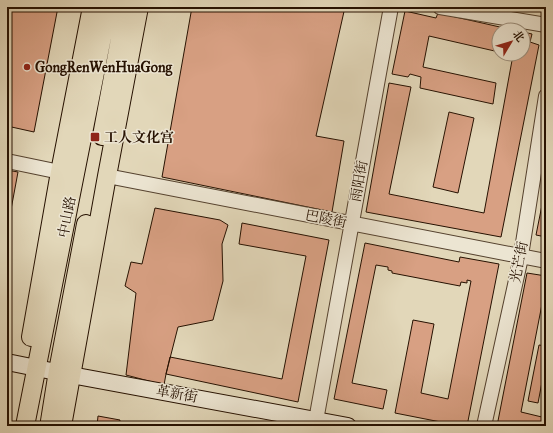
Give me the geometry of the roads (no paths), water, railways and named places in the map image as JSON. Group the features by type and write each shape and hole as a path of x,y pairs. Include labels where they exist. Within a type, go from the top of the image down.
{"main road":[{"path":"13,426 31,366 60,172 92,7"},
{"name":"中山路","path":"25,426 31,366 108,7"},
{"name":"中山路","path":"50,426 65,373 126,7"},
{"path":"62,426 65,373 107,176 140,7"},
{"name":"革新街","path":"7,362 315,423 348,426"}],"street":[{"name":"雨阳街","path":"315,423 391,7"},
{"path":"440,7 546,25"},
{"name":"光芒街","path":"484,426 520,256 546,96"},
{"path":"7,161 60,172"},
{"name":"巴陵街","path":"107,176 546,261"}],"place":[{"name":"GongRenWenHuaGong","path":"27,67"},
{"name":"工人文化宫","path":"95,137"}]}
